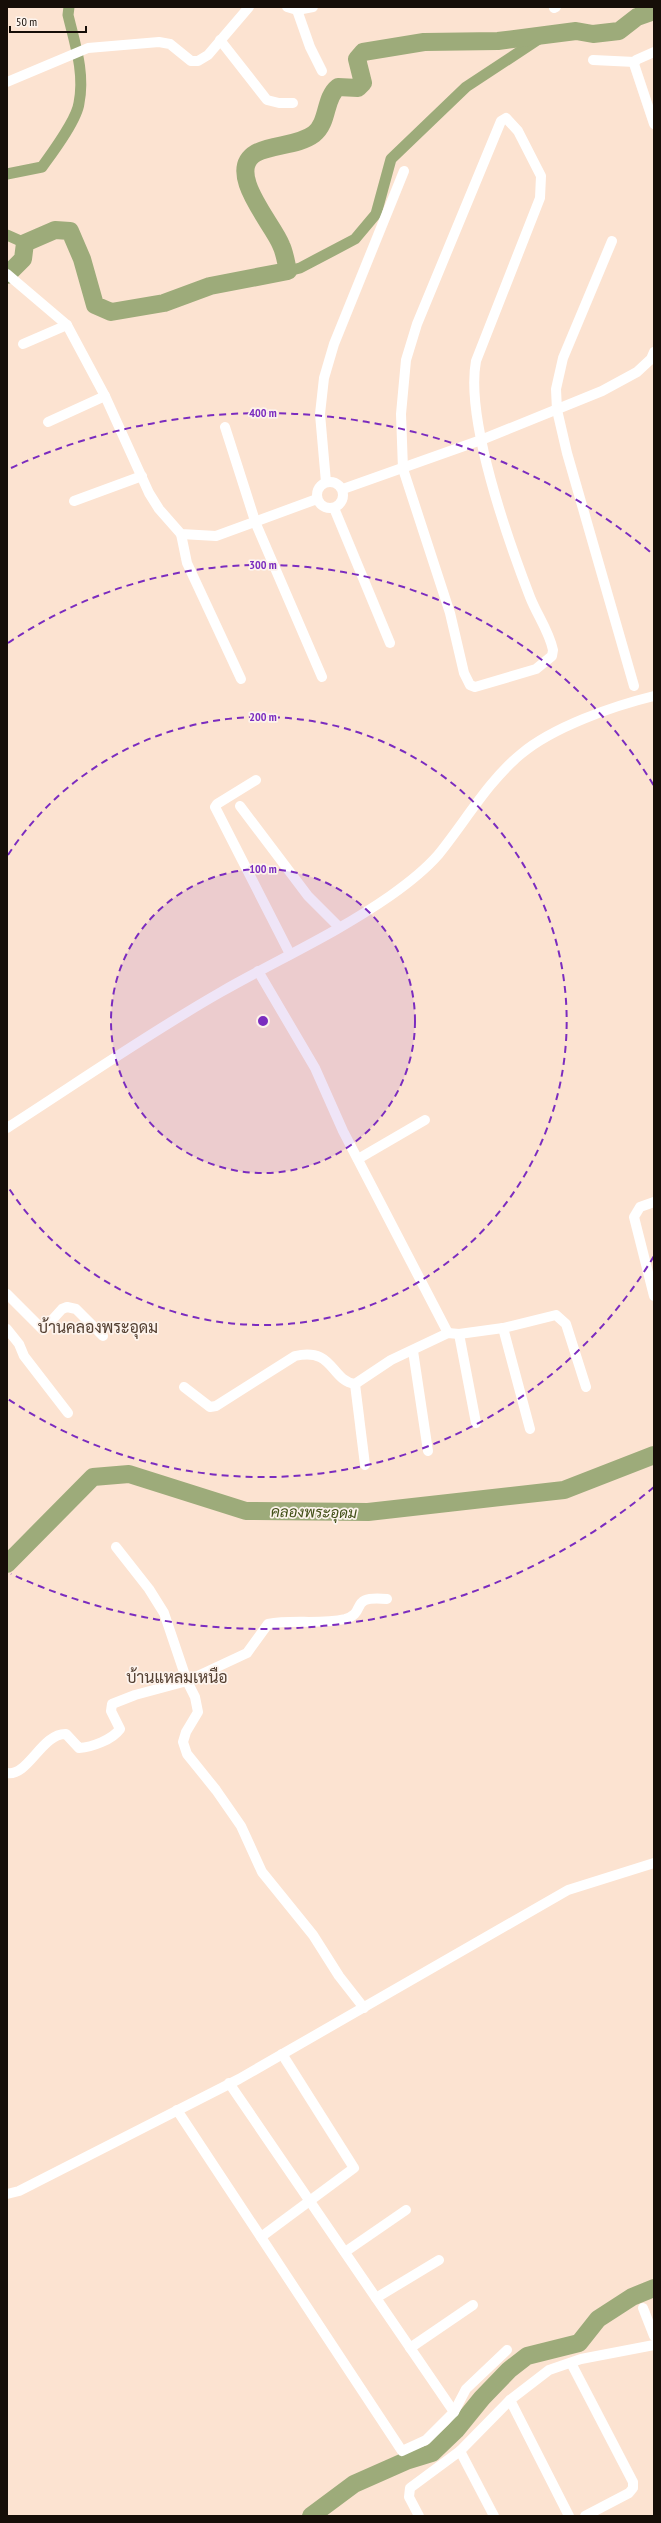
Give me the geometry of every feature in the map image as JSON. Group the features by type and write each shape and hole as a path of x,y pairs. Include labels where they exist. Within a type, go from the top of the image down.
{"street":[{"path":"7,82 69,54 88,48 159,42 170,44 191,61 198,61 208,55 249,7"},
{"path":"313,7 292,9 322,71"},
{"path":"220,40 267,100 279,104 293,103"},
{"path":"593,60 635,62 654,52"},
{"path":"635,62 654,124"},
{"path":"506,118 512,122 518,131 542,182 533,219 476,361 474,374 481,440 513,553 531,599 552,643 552,656 536,669 481,687 470,685 467,681 450,613 403,469 401,414 406,360 417,324 501,121 506,118"},
{"path":"326,482 320,414 324,378 334,344 404,171"},
{"path":"612,241 563,358 556,389 557,410 567,453 634,686"},
{"path":"7,274 68,325 105,396 159,509 181,534 187,563 241,679"},
{"path":"23,344 68,325"},
{"path":"343,490 481,440 602,391 637,372 653,357"},
{"path":"48,422 105,396"},
{"path":"225,427 256,524 322,677"},
{"path":"74,502 142,476"},
{"path":"326,482 338,484 343,490 342,503 334,508 326,508 317,499 319,487 326,482"},
{"path":"181,534 216,536 256,524 317,499"},
{"path":"334,508 390,643"},
{"path":"7,1128 219,993 340,927 387,897 426,867 437,856 499,776 520,755 546,736 612,708 654,696"},
{"path":"256,780 217,804 215,807 290,954"},
{"path":"240,806 308,896 340,927"},
{"path":"258,971 315,1068 358,1159 448,1333"},
{"path":"358,1159 425,1120"},
{"path":"653,1291 634,1217 640,1207 654,1202"},
{"path":"7,1294 43,1330 62,1309 67,1306 76,1309 103,1336"},
{"path":"184,1387 210,1407 216,1406 295,1356 310,1354 322,1358 347,1383 355,1384 391,1360 413,1351 448,1333 458,1334 504,1328 550,1316 560,1316 566,1324 586,1387"},
{"path":"504,1328 530,1429"},
{"path":"7,1329 19,1344 24,1356 68,1413"},
{"path":"458,1334 476,1423"},
{"path":"413,1351 428,1451"},
{"path":"355,1384 365,1464"},
{"path":"116,1546 149,1589 164,1613 187,1681 195,1697 198,1712 186,1732 183,1742 187,1754 216,1790 241,1826 262,1872 313,1935 339,1976 364,2008"},
{"path":"7,1773 19,1770 48,1742 62,1734 66,1734 79,1748 98,1743 120,1729 111,1711 112,1704 135,1695 187,1681 247,1653 268,1624 279,1622 308,1623 346,1618 355,1613 361,1602 367,1598 387,1599"},
{"path":"7,2194 19,2191 230,2083 364,2008 568,1890 654,1863"},
{"path":"261,2237 354,2168 282,2054"},
{"path":"230,2083 454,2412"},
{"path":"177,2110 402,2451 426,2440 454,2412 466,2389 507,2350"},
{"path":"345,2252 406,2210"},
{"path":"376,2298 439,2260"},
{"path":"410,2348 473,2305"},
{"path":"643,2308 654,2336"},
{"path":"419,2516 409,2497 410,2488 460,2451 510,2400 549,2370 571,2362 654,2345"},
{"path":"571,2362 634,2482 633,2488 629,2493 585,2516"},
{"path":"510,2400 568,2516"},
{"path":"460,2451 494,2516"}],"waterway":[{"path":"7,174 42,167 64,136 77,110 81,92 81,81 76,48 68,15 69,7"},
{"path":"7,275 23,259 25,243 55,230 70,231 82,259 95,305 111,312 164,303 210,286 288,271 277,236 254,199 248,185 245,173 248,162 256,153 263,150 301,141 314,134 322,123 330,97 338,87 358,88 363,83 357,59 363,52 424,42 498,41 576,31 593,34 619,31 637,17 654,11"},
{"path":"288,271 300,268 355,239 376,214 391,159 466,87 548,33"},
{"path":"7,235 25,243"},
{"name":"คลองพระอุดม","path":"7,1564 93,1477 129,1474 246,1511 368,1512 564,1490 654,1455"},
{"path":"311,2516 354,2484 406,2461 432,2453 456,2430 482,2398 509,2370 527,2356 579,2343 598,2319 632,2297 654,2288"}],"district":[{"name":"บ้านคลองพระอุดม","path":"98,1327"},
{"name":"บ้านแหลมเหนือ","path":"177,1677"}]}
